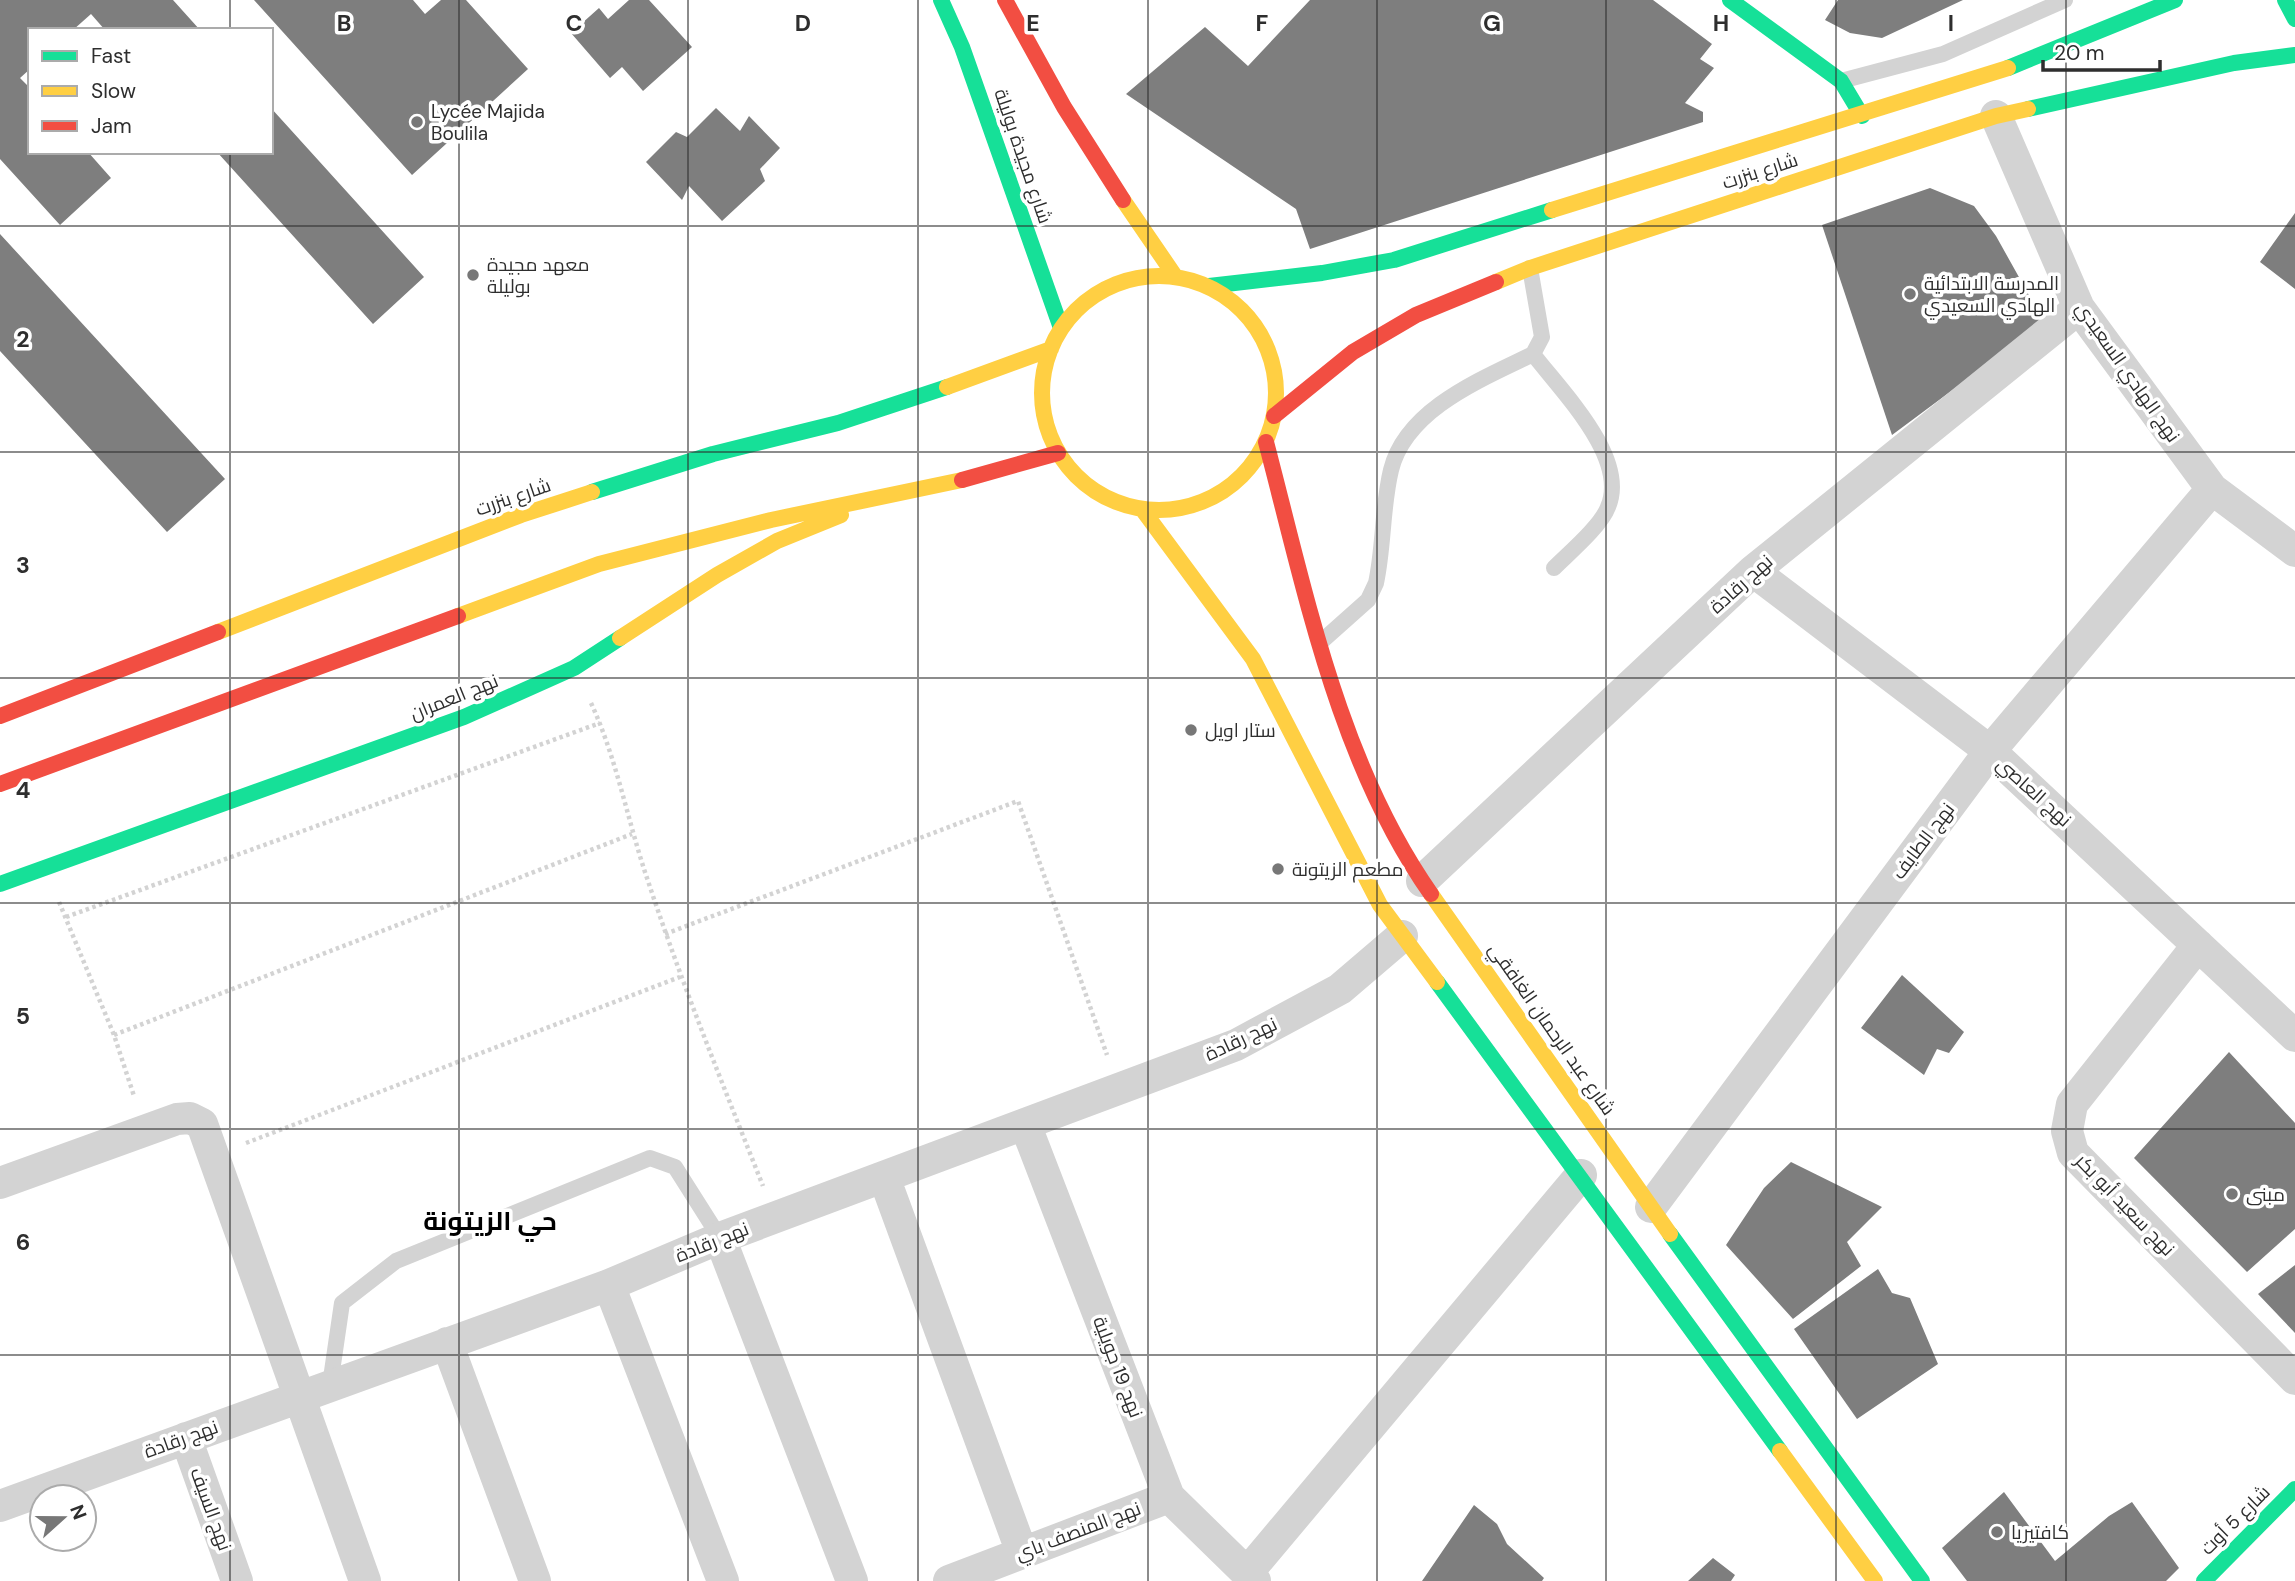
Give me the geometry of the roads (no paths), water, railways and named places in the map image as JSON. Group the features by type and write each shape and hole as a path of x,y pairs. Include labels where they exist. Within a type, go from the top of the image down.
{"main road":[{"name":"شارع مجيدة بوليلة","path":"942,0 962,47 1061,328"},
{"path":"1005,0 1050,88 1089,154 1175,276"},
{"path":"1730,0 1841,81 1862,116"},
{"name":"شارع بنزرت","path":"1209,286 1322,273 1394,260 1862,116 2017,65 2175,0"},
{"path":"2285,0 2295,19"},
{"name":"شارع بنزرت","path":"1274,416 1353,352 1416,315 1530,268 1996,116 2234,63 2295,55"},
{"path":"1175,276 1209,286 1241,309 1264,340 1275,377 1274,416 1266,442 1250,468 1219,493 1202,502 1172,509 1142,509 1109,499 1081,480 1058,453 1045,420 1042,383 1051,349 1061,328 1078,307 1099,291 1123,280 1175,276"},
{"name":"شارع بنزرت","path":"0,716 521,515 713,454 851,419 1051,349"},
{"name":"شارع عبد الرحمان الغافقي","path":"1266,442 1320,643 1369,784 1394,836 1422,881 1651,1207 1922,1581"},
{"path":"0,784 599,564 896,492 951,483 1058,453"},
{"name":"نهج العمران","path":"0,884 452,722 574,668 679,598 777,541 896,492"},
{"path":"1142,509 1253,659 1380,905 1581,1175 1875,1581"},
{"name":"شارع 5 أوت","path":"2204,1581 2295,1489"}],"street":[{"name":"نهج الهادي السعيدي","path":"1996,116 2079,308 2212,489 2295,551"},
{"name":"نهج رقادة","path":"1422,881 1753,571 2079,308"},
{"name":"نهج الطايف","path":"1651,1207 1990,751 2212,489"},
{"name":"نهج العاصي","path":"1753,571 1990,751 2295,1036"},
{"name":"نهج رقادة","path":"0,1506 299,1395 609,1285 720,1238 1236,1045 1340,989 1402,936"},
{"name":"نهج سعيد أبو بكر","path":"2198,945 2072,1104 2067,1131 2073,1153 2295,1379"},
{"path":"0,1183 177,1119 190,1118 202,1124 365,1581"},
{"name":"نهج 19 جويلية","path":"1025,1124 1169,1497 1251,1577"},
{"path":"1251,1577 1581,1175"},
{"path":"884,1177 1022,1553"},
{"path":"720,1238 852,1581"},
{"path":"609,1285 723,1581"},
{"path":"447,1343 535,1581"},
{"name":"نهج السيف","path":"186,1438 237,1581"},
{"name":"نهج المنصف باي","path":"949,1581 1169,1497"}],"lane":[{"path":"1841,81 1942,54 2065,0"},
{"path":"1320,643 1368,600 1376,583 1391,468 1414,427 1452,395 1533,354 1542,337 1530,268"},
{"path":"1533,354 1583,418 1611,465 1615,488 1607,510 1554,568"},
{"path":"330,1385 342,1303 396,1261 650,1158 675,1167 720,1238"}],"place":[{"name":"Lycée Majida Boulila","path":"417,122"},
{"name":"معهد مجيدة بوليلة","path":"473,275"},
{"name":"المدرسة الابتدائية الهادي السعيدي","path":"1910,294"},
{"name":"ستار اويل","path":"1191,730"},
{"name":"مطعم الزيتونة","path":"1278,869"},
{"name":"مبنى","path":"2232,1194"},
{"name":"كافتيريا","path":"1997,1532"}],"district":[{"name":"حي الزيتونة","path":"490,1221"}]}
